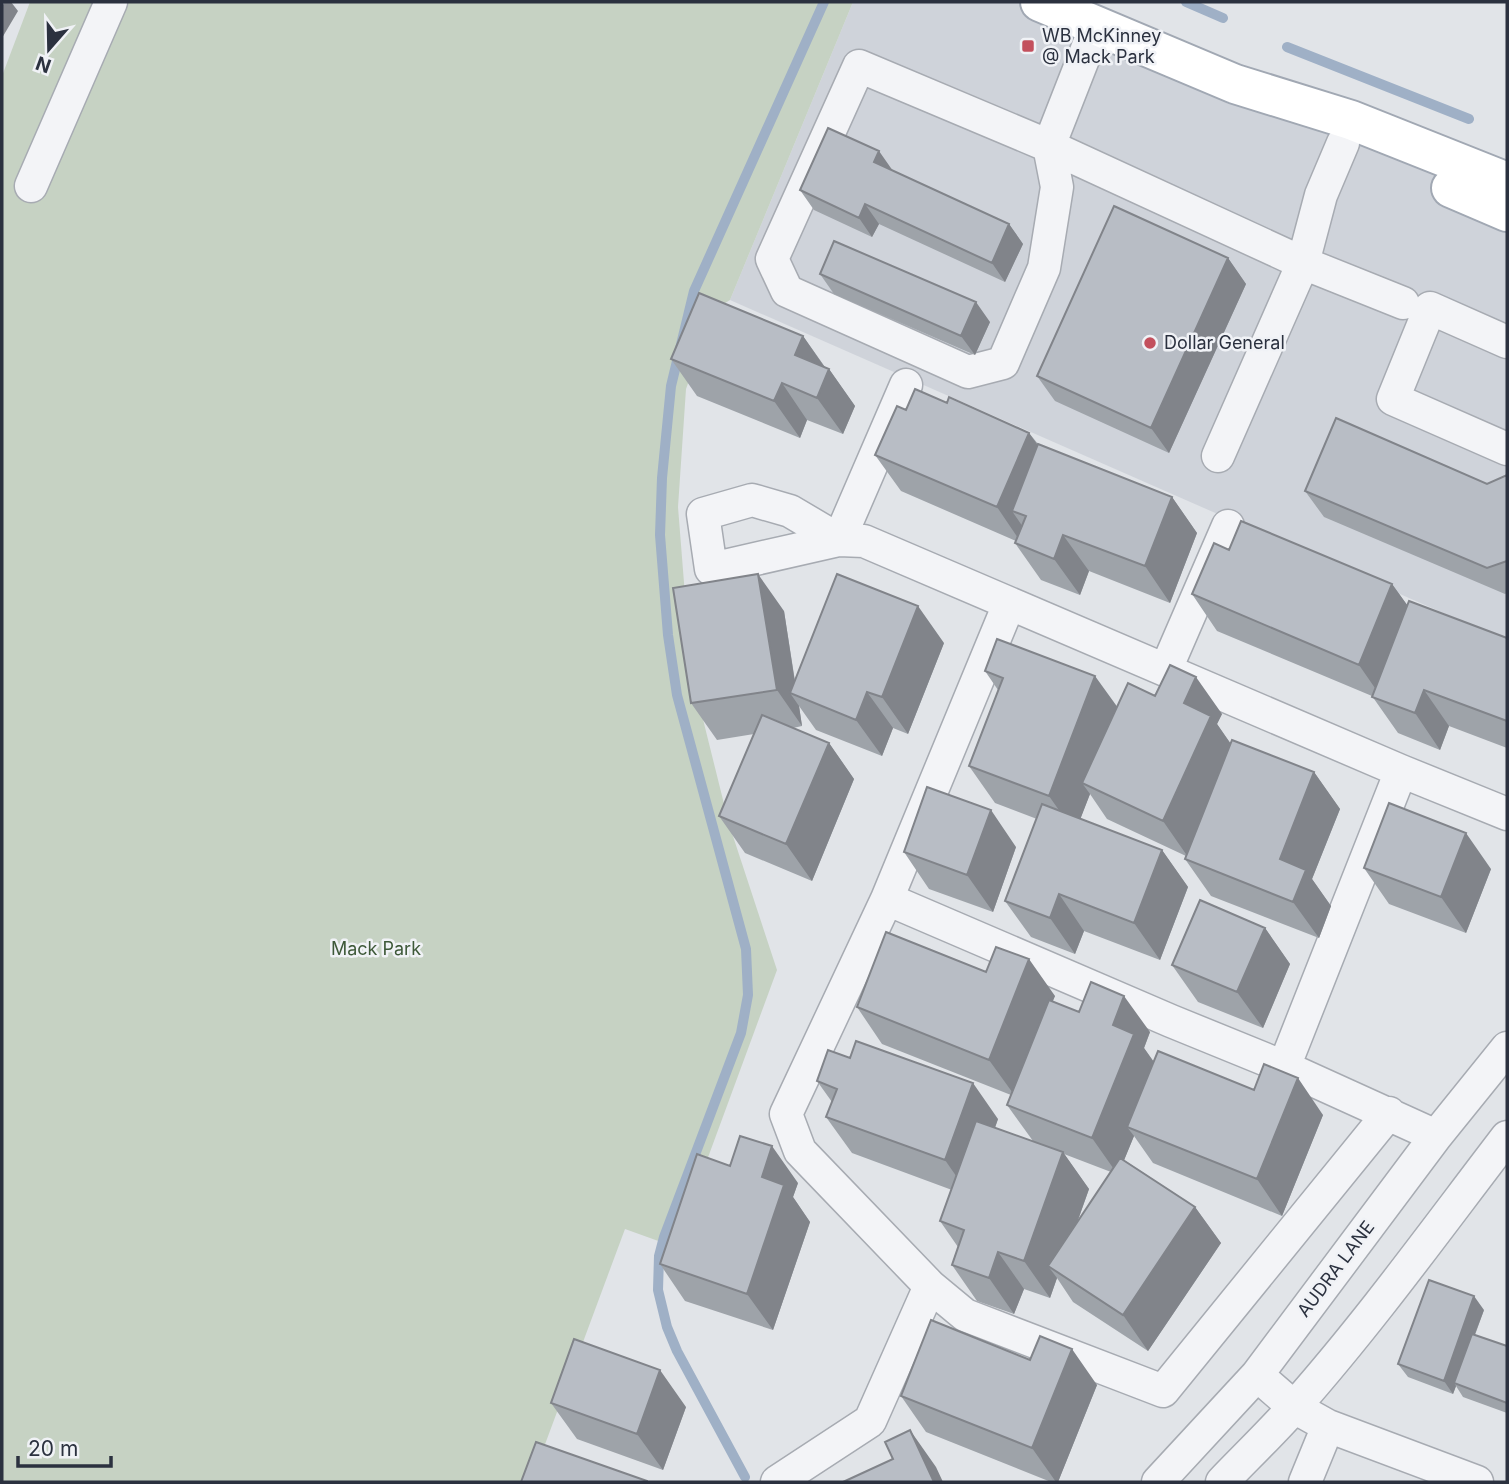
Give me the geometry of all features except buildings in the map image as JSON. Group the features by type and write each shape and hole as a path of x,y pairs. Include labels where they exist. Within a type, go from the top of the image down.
{"main road":[{"path":"1040,2 1235,84 1351,120 1507,182"},
{"path":"1235,84 1343,143 1507,212"}],"street":[{"path":"31,186 111,2"},
{"path":"1096,26 1049,146 1057,187 1044,268 1003,363 968,372 787,291 772,259 859,66 1049,146 1303,262 1403,303"},
{"path":"1218,456 1303,262 1321,195 1343,143"},
{"path":"1507,342 1430,308 1393,399 1507,449"},
{"path":"906,385 839,540 863,541 1507,814"},
{"path":"1166,669 1228,526"},
{"path":"1009,604 887,899 786,1114 800,1151 930,1286 965,1315 1163,1391 1389,1113"},
{"path":"1284,1067 1401,771"},
{"path":"887,899 1284,1067 1436,1136"},
{"name":"AUDRA LANE","path":"1158,1482 1257,1375 1436,1136 1507,1048"},
{"path":"1222,1482 1294,1407 1387,1295 1507,1137"},
{"path":"777,1482 870,1421 930,1286"},
{"path":"1257,1375 1294,1407 1328,1426 1477,1482"},
{"path":"1305,1482 1328,1426"}],"shaded area":[{"path":"853,2 1040,2 1507,182 1507,641 730,300"}],"green space":[{"name":"Mack Park","path":"30,2 853,2 730,300 714,310 686,389 678,507 691,671 729,824 777,970 675,1247 625,1229 531,1482 2,1482 2,76"}],"waterway":[{"path":"745,1477 677,1351 667,1327 658,1290 659,1256 664,1237 741,1033 748,995 746,949 677,695 668,635 660,535 662,478 671,386 694,291 824,2"},
{"path":"1186,2 1223,18"},
{"path":"1287,47 1469,119"}],"place":[{"name":"WB McKinney @ Mack Park","path":"1028,46"},
{"name":"Dollar General","path":"1150,343"}]}
